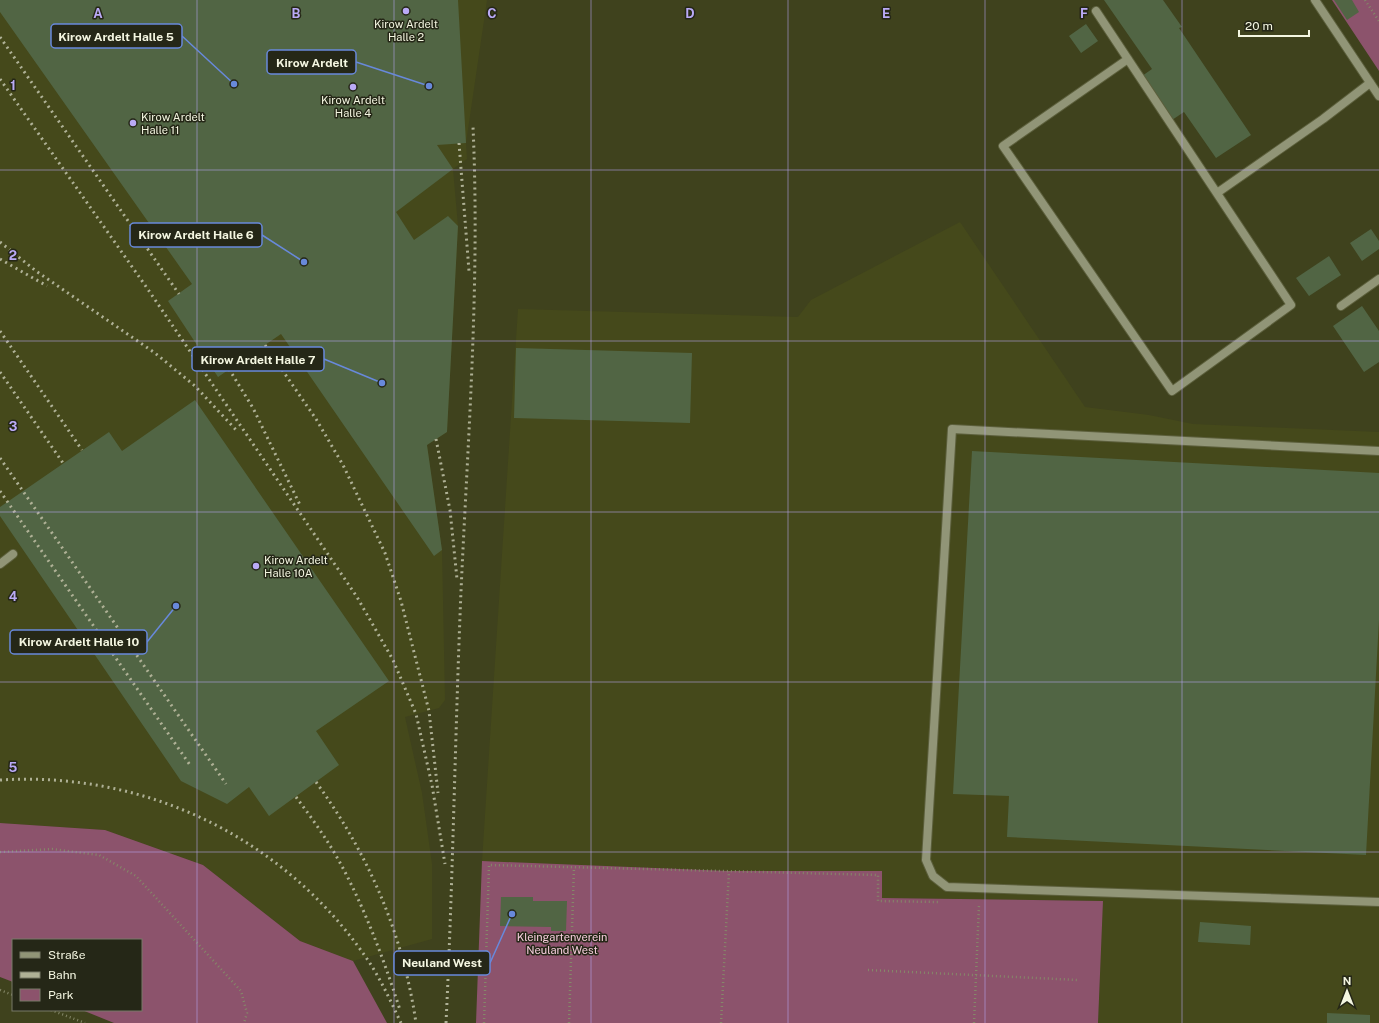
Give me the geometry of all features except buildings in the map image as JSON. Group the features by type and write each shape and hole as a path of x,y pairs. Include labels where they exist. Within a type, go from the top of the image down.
{"street":[{"path":"1315,0 1379,96"},
{"path":"1096,11 1128,59 1217,193 1291,305 1172,391 1003,146 1128,59"},
{"path":"1217,193 1323,119 1370,83"},
{"path":"1341,306 1379,279"},
{"path":"1379,451 952,429 926,860 933,876 947,887 1379,902"},
{"path":"0,564 14,554"}],"path":[{"path":"1365,0 1379,21"},
{"path":"0,852 52,849 99,855 136,876 241,992 246,1012 244,1023"},
{"path":"484,1023 489,865 878,874 878,901 948,902"},
{"path":"569,1023 574,867"},
{"path":"721,1023 729,871"},
{"path":"974,1023 979,902"},
{"path":"868,970 1078,980"},
{"path":"0,990 12,995"},
{"path":"54,1011 85,1023"}],"shaded area":[{"path":"0,0 487,0 466,143 467,159 453,169 458,226 447,432 427,445 442,550 445,700 439,708 405,717 422,793 432,864 432,939 353,961 300,941 203,865 105,830 0,823"},
{"path":"960,222 1085,407 1149,415 1193,424 1379,432 1379,1023 1098,1023 1103,901 882,898 882,871 729,871 482,861 518,309 798,317 811,300"}],"green space":[{"path":"1332,0 1379,0 1379,71"},
{"path":"0,823 105,830 203,865 300,941 353,961 387,1023 114,1023 84,1011 142,1011 142,939 12,939 12,982 0,977"},
{"name":"Kleingartenverein Neuland West","path":"482,861 729,871 882,871 882,898 1103,901 1098,1023 476,1023"}],"railway":[{"path":"0,37 179,294"},
{"path":"0,79 147,288 357,597 393,660 416,714 432,785 445,864"},
{"path":"446,1023 461,591 474,301 475,185 473,127"},
{"path":"459,143 469,271"},
{"path":"0,242 36,271 155,353 195,386 238,432"},
{"path":"0,259 47,286"},
{"path":"0,331 82,450"},
{"path":"265,345 316,419 343,465 385,553 401,601 429,711 438,793"},
{"path":"229,369 253,408 301,507"},
{"path":"0,372 63,463"},
{"path":"436,439 450,510 457,579"},
{"path":"0,458 226,784"},
{"path":"0,491 190,765"},
{"path":"0,780 54,780 107,787 157,800 206,820 251,846 293,877 331,914 365,956 375,972 401,1023"},
{"path":"316,782 352,838 368,867 381,896 393,927 402,958 416,1023"},
{"path":"296,797 329,844 354,890 376,940 400,1010"}],"place":[{"name":"Kirow Ardelt Halle 2","path":"406,11"},
{"name":"Kirow Ardelt Halle 5","path":"234,84"},
{"name":"Kirow Ardelt","path":"429,86"},
{"name":"Kirow Ardelt Halle 4","path":"353,87"},
{"name":"Kirow Ardelt Halle 11","path":"133,123"},
{"name":"Kirow Ardelt Halle 6","path":"304,262"},
{"name":"Kirow Ardelt Halle 7","path":"382,383"},
{"name":"Kirow Ardelt Halle 10A","path":"256,566"},
{"name":"Kirow Ardelt Halle 10","path":"176,606"},
{"name":"Neuland West","path":"512,914"}]}
